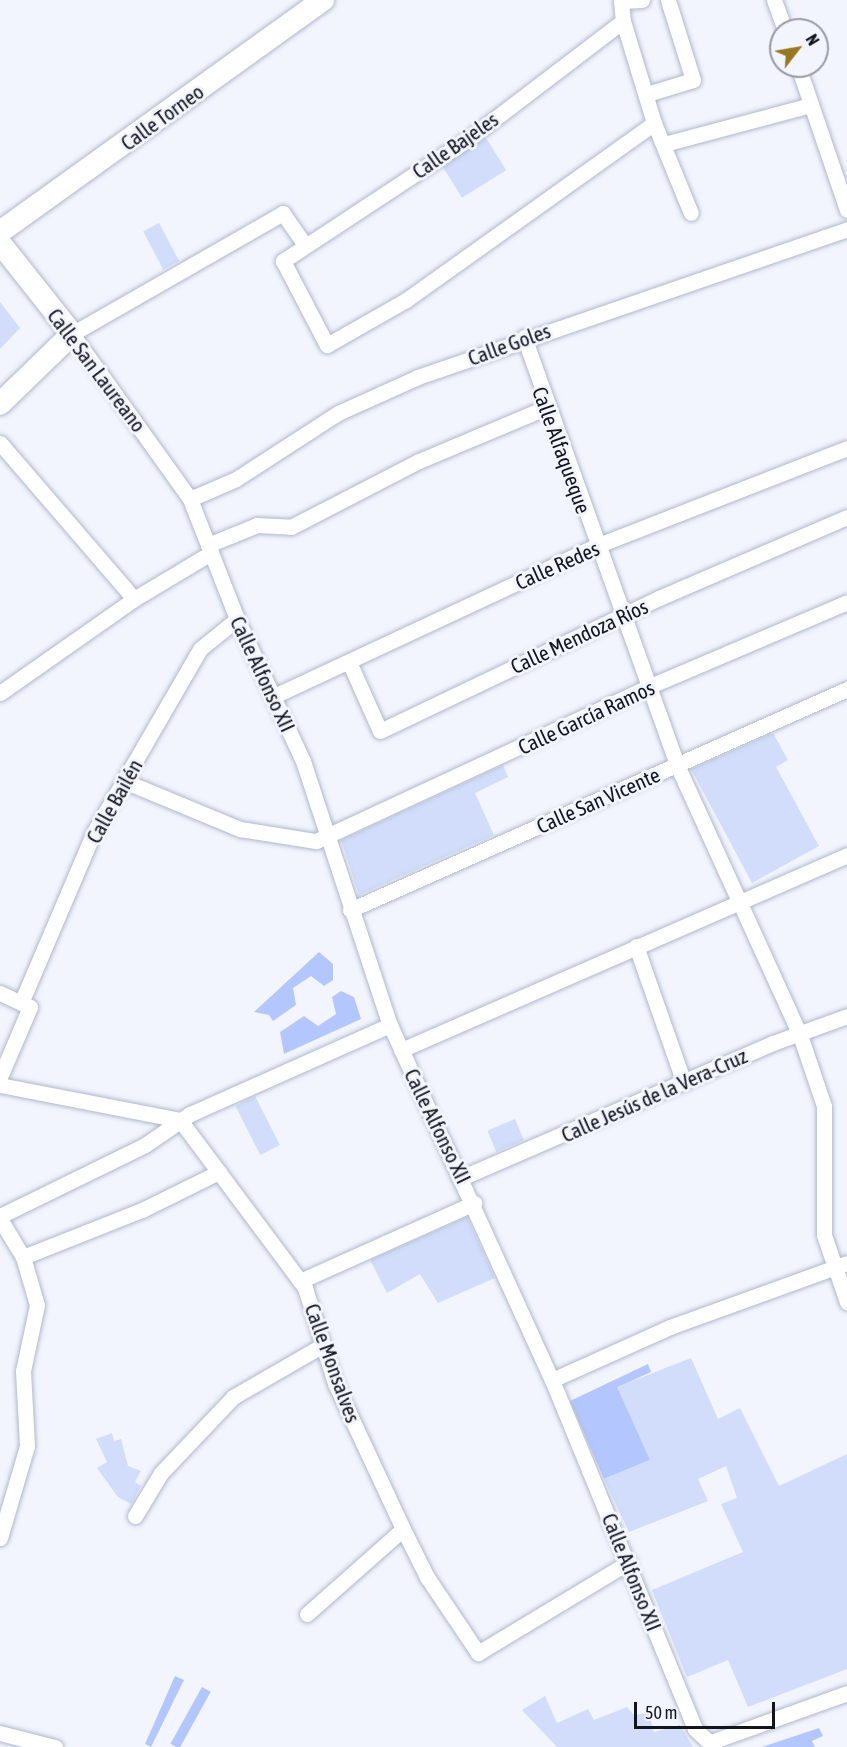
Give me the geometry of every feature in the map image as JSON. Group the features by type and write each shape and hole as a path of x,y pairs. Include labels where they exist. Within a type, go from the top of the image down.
{"main road":[{"name":"Calle Torneo","path":"0,232 323,0"},
{"name":"Calle San Laureano","path":"0,243 72,334"},
{"path":"0,404 72,334"}],"street":[{"path":"642,0 621,1 623,21 654,123 692,213"},
{"path":"647,94 693,80 668,0"},
{"path":"774,0 781,18"},
{"name":"Calle Bajeles","path":"623,21 468,138 283,261 327,345 406,300 654,123"},
{"path":"802,78 847,210"},
{"path":"664,144 812,105"},
{"path":"72,334 282,213 305,245"},
{"name":"Calle Goles","path":"190,499 236,479 338,413 524,338 847,229"},
{"name":"Calle San Laureano","path":"72,334 190,499"},
{"name":"Calle Alfaqueque","path":"524,338 545,408 620,617 677,765 800,1035 824,1106 822,1226 841,1266 847,1302"},
{"path":"0,693 210,549 257,525 291,527 419,461 545,408"},
{"path":"0,443 134,599"},
{"name":"Calle Redes","path":"274,696 350,664 596,546 847,448"},
{"name":"Calle Alfonso XII","path":"190,499 237,619 303,761 350,910 390,1025 463,1177 552,1380 629,1562 695,1729 712,1745"},
{"name":"Calle Mendoza Ríos","path":"350,664 380,731 620,617 847,518"},
{"name":"Calle García Ramos","path":"124,781 240,829 316,841 327,834 426,793 648,687 847,602"},
{"name":"Calle Bailén","path":"0,1077 94,832 200,649 237,619"},
{"name":"Calle San Vicente","path":"350,910 847,689"},
{"path":"401,1050 847,855"},
{"path":"636,946 684,1083"},
{"path":"0,993 26,1005"},
{"name":"Calle Jesús de la Vera-Cruz","path":"463,1177 847,1016"},
{"path":"2,1539 27,1446 23,1371 37,1305 23,1257 0,1218 145,1145 180,1120 390,1025"},
{"path":"0,1085 180,1120"},
{"name":"Calle Monsalves","path":"180,1120 300,1281 335,1383 403,1529 427,1576 478,1653 629,1562"},
{"path":"23,1257 142,1210 219,1172"},
{"path":"300,1281 474,1203"},
{"path":"552,1380 670,1327 841,1266"},
{"path":"135,1516 161,1473 233,1397 323,1345"},
{"path":"307,1614 403,1529"},
{"path":"712,1745 847,1693"},
{"path":"0,1733 55,1747"}],"shaded area":[{"path":"319,952 333,964 333,980 324,986 311,976 293,988 296,1005 273,1021 269,1015 254,1012"},
{"path":"341,991 354,997 361,1019 284,1054 280,1032 304,1016 318,1026 336,1014 332,997"},
{"path":"648,1364 651,1372 618,1387 684,1446 604,1479 570,1401"},
{"path":"175,1676 184,1680 151,1747 145,1744"},
{"path":"202,1687 211,1692 180,1747 170,1744"},
{"path":"819,1728 823,1736 812,1741 815,1747 762,1747"}],"building":[{"path":"486,138 506,170 462,198 442,166"},
{"path":"159,223 179,261 163,269 143,231"},
{"path":"0,302 20,328 0,349"},
{"path":"773,733 788,760 776,767 819,846 752,883 691,769"},
{"path":"503,765 508,777 475,793 494,835 359,895 341,840"},
{"path":"255,1096 280,1145 260,1155 235,1106"},
{"path":"515,1119 524,1140 496,1152 487,1131"},
{"path":"467,1217 495,1278 438,1303 420,1274 387,1293 370,1260"},
{"path":"691,1358 718,1419 740,1408 779,1486 847,1454 847,1669 748,1707 728,1660 687,1677 652,1590 743,1552 721,1504 737,1498 726,1466 698,1479 708,1501 629,1532 604,1479 650,1460 617,1387"},
{"path":"112,1433 114,1441 121,1439 128,1466 141,1471 135,1482 141,1486 131,1504 118,1497 97,1468 107,1462 96,1439"},
{"path":"545,1696 557,1723 588,1709 594,1720 627,1707 634,1715 649,1713 654,1732 680,1725 693,1747 557,1747 522,1710"}]}
